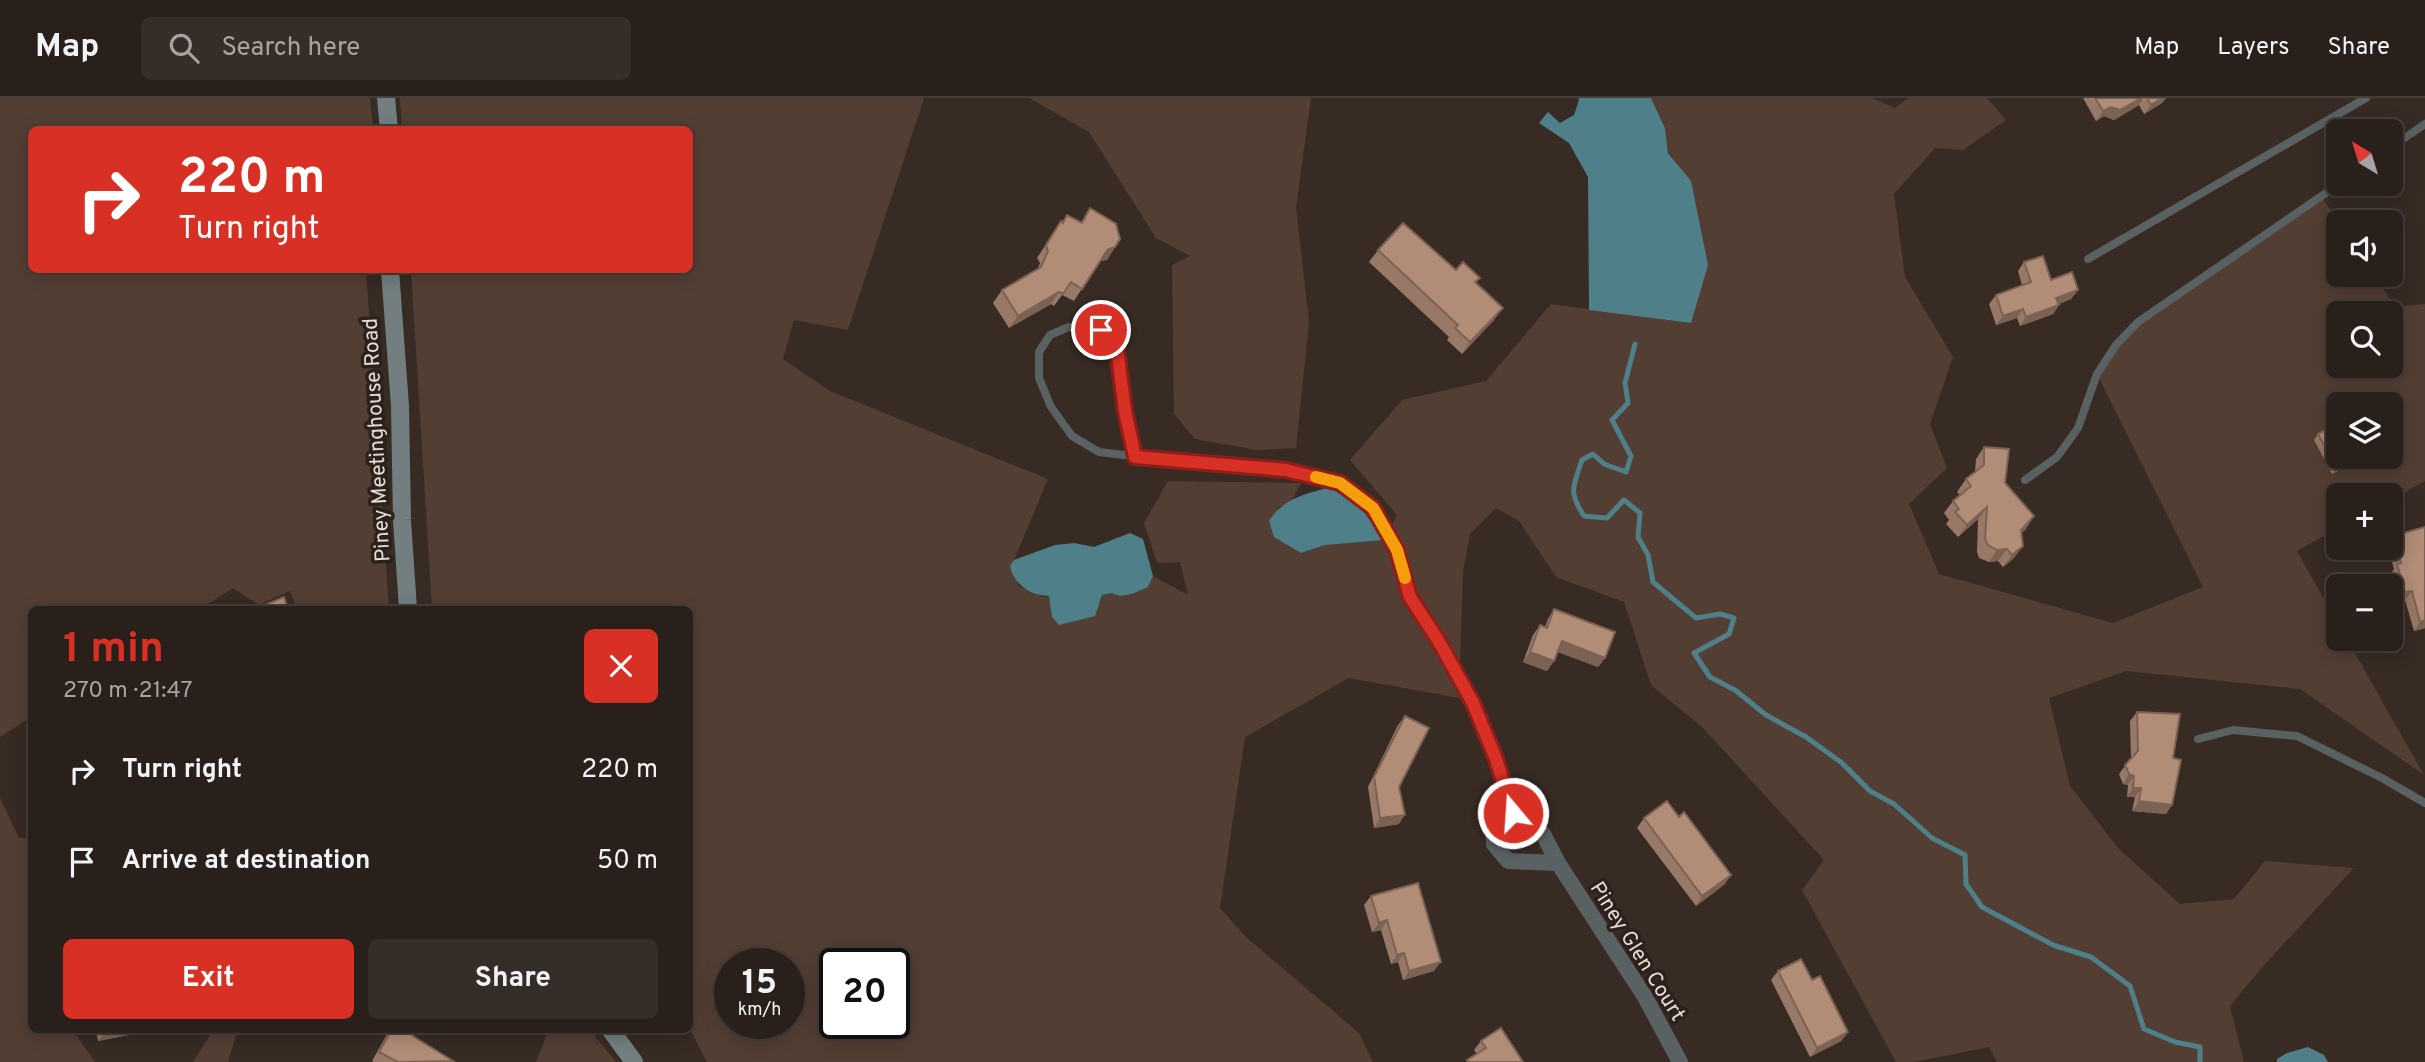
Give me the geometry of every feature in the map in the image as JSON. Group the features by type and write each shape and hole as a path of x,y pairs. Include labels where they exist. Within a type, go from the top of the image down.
{"main road":[{"path":"386,98 389,126"},
{"name":"Piney Meetinghouse Road","path":"390,273 400,406 402,520 408,606"},
{"path":"613,1033 634,1062"}],"street":[{"name":"Piney Glen Court","path":"1513,813 1522,812 1543,834 1558,863 1645,997 1681,1062"},
{"path":"1513,813 1503,814 1493,827 1494,844 1508,861 1558,863"}],"lane":[{"path":"2088,259 2366,98"},
{"path":"2403,139 2425,124"},
{"path":"2025,480 2057,457 2078,428 2097,374 2116,345 2138,322 2326,193"},
{"path":"1135,457 1125,411 1117,349 1101,330 1069,327 1050,335 1039,352 1039,378 1051,407 1072,436 1099,452 1135,457 1286,470 1340,483 1373,508 1397,550 1410,597 1438,640 1473,703 1496,759 1513,813"},
{"path":"2199,739 2233,730 2297,736 2382,778 2425,803"}],"shaded area":[{"path":"0,98 370,98 373,126 28,126 28,273 366,273 389,606 296,606 290,591 259,605 233,588 205,606 28,606 28,719 0,737"},
{"path":"400,98 924,98 848,330 794,320 783,359 830,391 1048,479 1010,565 1019,586 1044,597 1049,596 1049,601 1100,603 1102,595 1111,593 1120,596 1148,587 1153,576 1188,595 1180,562 1157,563 1144,523 1168,481 1301,483 1291,502 1277,508 1301,553 1325,545 1382,540 1397,515 1350,460 1402,400 1486,381 1551,304 1691,323 1687,177 1668,152 1665,127 1651,98 1872,98 1895,108 1908,98 1987,98 2006,120 1963,150 1935,148 1894,194 1905,277 1953,357 1930,424 1947,468 1909,504 1939,574 2113,623 2203,587 2097,374 2138,322 2321,196 2331,210 2326,210 2326,287 2382,287 2391,301 2326,301 2326,378 2403,378 2403,306 2425,304 2425,481 2403,493 2403,483 2326,483 2326,535 2297,551 2326,603 2326,651 2354,651 2424,775 2300,689 2126,671 2049,698 2070,786 2119,849 2180,904 2234,899 2265,861 2354,868 2230,1006 2244,1062 1997,1062 1989,1047 1914,1062 1896,1062 1802,890 1824,860 1703,728 1651,685 1624,602 1556,577 1519,521 1496,508 1470,534 1463,571 1459,698 1349,678 1245,737 1220,908 1246,937 1359,1033 1373,1062 707,1062 692,1033 693,606 432,606 411,273 693,273 693,126 402,126"},
{"path":"1029,98 1311,98 1296,207 1309,322 1296,448 1257,450 1195,439 1174,414 1172,265 1190,256 1156,238 1089,132"},
{"path":"0,798 19,838 28,838 28,1033 75,1033 95,1062 0,1062"},
{"path":"211,1033 237,1033 228,1062 193,1062"},
{"path":"547,1033 592,1033 616,1062 536,1062"}],"water":[{"path":"1578,98 1651,98 1665,128 1668,153 1691,181 1708,265 1691,323 1589,310 1588,177 1569,143 1539,123 1548,112 1560,123 1574,115"},
{"path":"1332,487 1355,503 1383,540 1325,545 1301,553 1274,537 1269,521 1281,507 1305,494"},
{"path":"1130,533 1143,539 1153,576 1148,587 1132,594 1102,595 1095,616 1059,625 1052,617 1049,596 1035,594 1024,588 1012,572 1010,565 1014,560 1055,545 1074,543 1094,547"},
{"path":"2308,1047 2324,1055 2328,1062 2277,1062 2277,1059 2287,1053"}],"building":[{"path":"2095,98 2141,98 2120,110 2111,107 2103,111"},
{"path":"2147,98 2162,98 2151,105"},
{"path":"1090,208 1116,224 1120,239 1115,247 1108,249 1082,289 1071,282 1063,294 1059,292 1018,316 1002,290 1041,267 1048,251 1046,245 1067,215 1082,223"},
{"path":"1403,223 1456,270 1463,262 1480,278 1475,282 1503,308 1470,342 1455,328 1458,325 1378,250"},
{"path":"2043,256 2051,280 2072,272 2078,290 2056,298 2059,305 2026,317 2023,309 2003,316 1996,295 2031,282 2024,262"},
{"path":"2326,430 2326,449 2318,434"},
{"path":"1984,447 2009,449 2005,483 2034,516 2021,530 2023,546 2012,555 2007,549 1997,550 1988,545 1985,539 1987,507 1967,525 1955,512 1959,509 1953,501 1971,486 1966,479 1984,465"},
{"path":"2425,527 2425,620 2420,622 2412,591 2405,592 2403,574 2400,574 2397,564 2403,560 2403,533"},
{"path":"284,597 287,606 262,606"},
{"path":"1554,609 1615,632 1605,658 1562,641 1554,661 1530,652 1540,625 1547,628"},
{"path":"2137,712 2180,714 2173,758 2181,760 2172,805 2139,801 2141,788 2133,788 2134,776 2129,774 2125,765 2138,751"},
{"path":"1405,716 1429,728 1399,787 1405,815 1380,818 1374,777"},
{"path":"1667,801 1679,817 1684,812 1731,875 1702,896 1644,818"},
{"path":"1418,883 1441,962 1409,971 1404,953 1397,955 1387,920 1379,923 1371,896"},
{"path":"1801,959 1812,980 1820,976 1848,1032 1817,1048 1778,971"},
{"path":"1501,1028 1523,1062 1467,1060 1486,1048 1481,1041"},
{"path":"390,1033 415,1033 413,1036 453,1061 398,1062 379,1052"}],"waterway":[{"path":"1635,344 1625,383 1628,403 1612,420 1631,456 1626,472 1604,464 1593,454 1582,460 1574,483 1574,494 1584,516 1607,518 1624,500 1640,513 1638,537 1648,555 1653,582 1696,618 1720,614 1734,618 1729,634 1694,653 1710,677 1735,690 1766,715 1806,737 1842,763 1870,791 1894,804 1932,838 1965,855 1966,884 1982,907 2053,945 2091,957 2130,986 2144,1029 2175,1042 2200,1047 2200,1062"}],"slow traffic":[{"path":"1316,477 1340,483 1373,508 1397,550 1405,578"}],"route":[{"path":"1101,330 1117,349 1125,411 1135,457 1286,470 1340,483 1373,508 1397,550 1410,597 1438,640 1473,703 1496,759 1513,813"}]}
